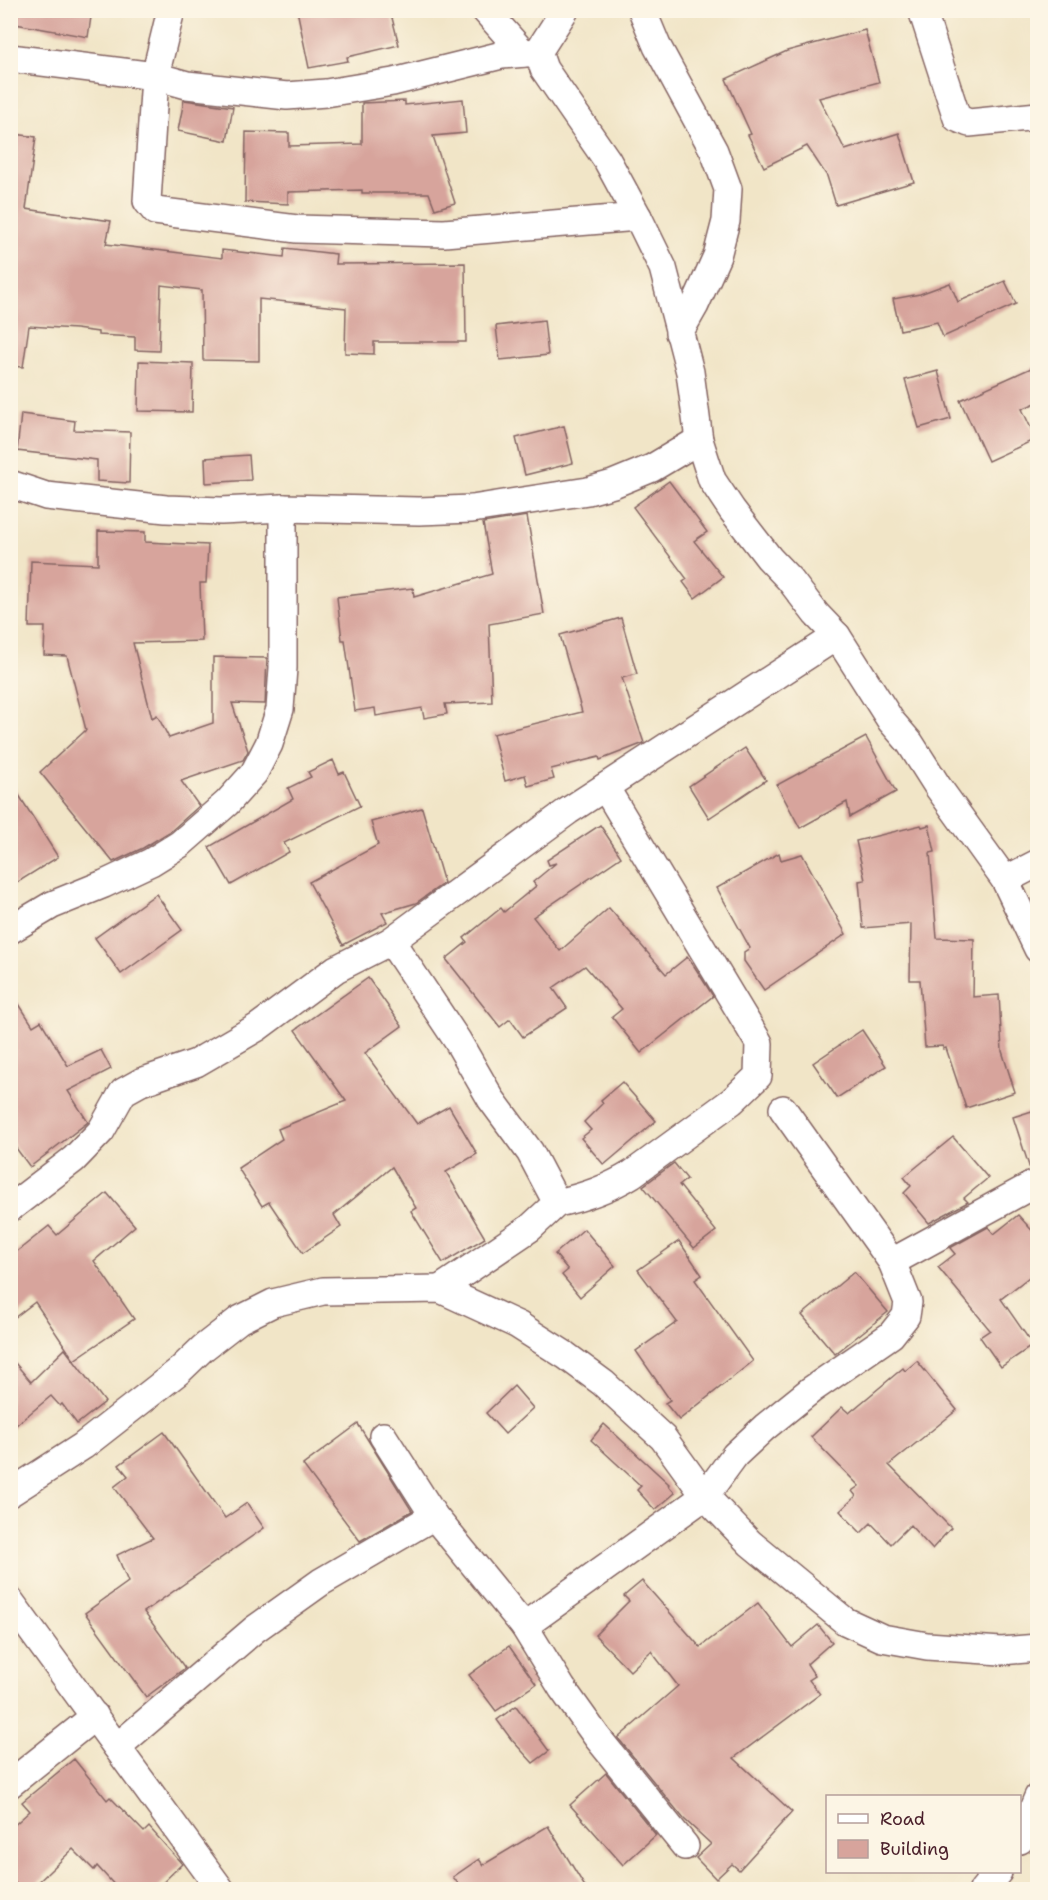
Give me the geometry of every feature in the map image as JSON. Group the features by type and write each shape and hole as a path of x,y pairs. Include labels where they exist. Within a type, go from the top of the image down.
{"street":[{"path":"171,10 155,76 147,195 147,201 154,212 297,229 444,233 638,217"},
{"path":"485,10 544,69 607,160 663,268 690,372 699,440 712,480 769,558 837,636 891,721 910,743 938,787 1005,880 1038,949"},
{"path":"10,58 155,76 187,85 287,96 326,93 393,82 501,55 530,53 565,10"},
{"path":"642,10 657,46 714,151 728,189 726,221 717,256 695,305 679,333"},
{"path":"922,10 957,118 969,123 1038,116"},
{"path":"10,484 46,496 166,509 221,511 283,508 419,511 472,509 588,491 613,484 652,468 699,440"},
{"path":"10,930 52,905 151,862 180,844 227,803 254,773 269,744 280,709 283,668 283,508"},
{"path":"10,1208 74,1159 101,1131 123,1092 141,1082 196,1063 258,1027 336,969 391,941 568,811 837,636"},
{"path":"440,1289 530,1228 557,1203 591,1195 632,1174 732,1101 758,1076 759,1043 605,787"},
{"path":"1005,880 1038,863"},
{"path":"391,941 457,1040 491,1099 530,1152 557,1203"},
{"path":"524,1626 705,1496 735,1455 765,1427 811,1390 891,1335 906,1316 908,1302 892,1262 783,1109"},
{"path":"892,1262 1038,1182"},
{"path":"10,1493 83,1446 239,1320 273,1303 323,1291 440,1289 518,1325 603,1383 663,1438 705,1496 750,1543 845,1621 882,1638 927,1646 1001,1652 1038,1648"},
{"path":"383,1436 434,1516 524,1626 562,1688 597,1737 685,1846"},
{"path":"117,1747 255,1629 321,1582 434,1516"},
{"path":"10,1601 221,1890"},
{"path":"10,1784 95,1716"},
{"path":"1021,1838 1038,1797"},
{"path":"983,1890 997,1873"}],"building":[{"path":"10,10 92,10 88,37 10,23"},
{"path":"297,10 390,10 399,45 347,57 348,61 309,68"},
{"path":"865,30 879,82 819,98 845,150 899,133 914,182 836,205 827,176 807,146 764,167 748,135 751,134 726,79 787,51"},
{"path":"463,99 466,133 433,136 455,203 435,209 429,193 362,193 362,190 288,192 288,204 245,202 246,132 289,133 289,146 362,144 362,103 405,101 405,105"},
{"path":"184,100 233,107 227,141 178,131"},
{"path":"15,134 36,137 26,209 111,221 106,244 222,258 222,250 284,257 285,248 336,254 335,264 465,263 466,342 374,342 374,354 345,353 346,308 259,299 259,361 203,360 202,290 161,285 159,351 135,350 135,337 98,335 98,332 76,329 29,326 23,367 10,366 10,169"},
{"path":"1005,281 1016,304 943,337 937,322 900,330 893,299 920,294 950,283 958,302"},
{"path":"544,320 548,355 500,360 496,326"},
{"path":"139,361 193,363 192,412 138,411"},
{"path":"1038,365 1038,402 1022,409 1036,439 988,461 960,400"},
{"path":"938,371 951,419 919,428 905,380"},
{"path":"21,414 75,421 74,430 130,432 129,483 97,481 97,460 17,451"},
{"path":"564,426 573,463 525,475 516,438"},
{"path":"249,455 251,480 206,483 205,458"},
{"path":"669,481 707,532 694,541 723,577 695,598 683,582 687,579 633,507"},
{"path":"527,516 544,614 489,624 492,702 445,704 447,714 424,718 422,708 376,716 375,708 355,711 337,597 413,588 414,597 492,574 483,523"},
{"path":"98,531 145,532 145,542 208,545 206,583 200,583 202,641 133,643 152,718 157,715 169,738 213,723 213,657 267,658 265,704 232,703 248,751 243,760 181,781 199,806 171,831 113,862 40,772 86,730 67,656 44,655 45,627 29,627 31,561 98,564"},
{"path":"621,618 637,674 622,678 644,743 600,760 599,757 551,769 554,779 528,786 525,775 505,781 493,734 582,712 560,635"},
{"path":"866,737 896,792 850,817 847,802 800,828 777,785"},
{"path":"745,748 766,780 709,818 689,786"},
{"path":"333,760 339,774 344,772 360,806 284,843 289,852 231,885 209,847 293,799 288,788 311,777 308,772"},
{"path":"10,781 58,857 10,887"},
{"path":"422,808 444,883 416,903 382,913 387,922 343,945 309,882 378,845 371,822"},
{"path":"600,825 621,857 533,917 560,951 609,908 666,974 687,957 713,996 641,1053 612,1017 622,1009 585,966 553,988 567,1008 523,1037 510,1019 500,1027 446,959 467,942 464,938 501,908 504,912 536,886 533,882 556,863 549,865 547,860"},
{"path":"921,825 922,827 929,825 935,852 930,853 937,938 974,939 973,997 999,995 1002,1051 1015,1092 966,1108 946,1048 943,1049 943,1046 925,1047 920,980 910,980 911,924 863,928 859,881 865,880 856,841"},
{"path":"779,853 781,860 802,854 846,934 764,990 744,961 744,952 750,948 717,888"},
{"path":"156,894 182,930 121,974 95,938"},
{"path":"368,978 402,1026 365,1053 417,1124 449,1106 477,1154 446,1172 485,1238 443,1263 411,1211 416,1208 392,1167 334,1215 341,1227 303,1253 269,1202 262,1206 238,1168 282,1139 278,1129 346,1101 295,1030"},
{"path":"10,990 33,1026 41,1021 68,1066 101,1050 111,1069 68,1091 88,1122 30,1167 10,1140"},
{"path":"862,1030 886,1066 837,1098 813,1063"},
{"path":"622,1082 656,1121 604,1165 581,1138 591,1130 584,1122 603,1103 601,1100"},
{"path":"1038,1109 1038,1166 1030,1169 1013,1117"},
{"path":"953,1137 988,1178 964,1198 968,1202 929,1223 904,1193 911,1186 904,1177"},
{"path":"674,1163 687,1179 679,1185 716,1231 694,1248 643,1186"},
{"path":"107,1193 135,1226 94,1261 134,1319 74,1360 35,1302 10,1321 10,1257 49,1226 57,1235"},
{"path":"1018,1215 1038,1237 1038,1270 1001,1299 1033,1345 1001,1367 980,1337 990,1330 938,1267 955,1254 950,1248 988,1227 994,1234"},
{"path":"584,1229 615,1266 580,1297 562,1275 568,1270 555,1254"},
{"path":"679,1241 702,1275 695,1280 753,1361 679,1420 665,1403 670,1400 636,1351 677,1322 638,1270"},
{"path":"854,1272 888,1312 835,1354 802,1315"},
{"path":"65,1349 105,1402 77,1424 62,1404 60,1406 51,1396 10,1430 10,1357 31,1382"},
{"path":"917,1361 957,1410 889,1465 951,1528 932,1549 910,1525 891,1544 871,1523 861,1533 840,1511 856,1496 852,1491 859,1486 811,1437 842,1407 849,1413 903,1368 905,1371"},
{"path":"514,1386 533,1408 505,1434 486,1413"},
{"path":"358,1424 412,1511 360,1541 303,1465"},
{"path":"604,1424 669,1484 675,1493 655,1510 637,1490 641,1486 591,1440"},
{"path":"164,1432 225,1518 247,1503 264,1528 144,1612 185,1668 146,1697 85,1613 128,1582 117,1555 153,1538 114,1487 128,1476 119,1465"},
{"path":"642,1581 700,1647 758,1603 792,1647 818,1625 832,1642 807,1664 815,1676 809,1680 820,1694 734,1758 792,1812 739,1870 732,1864 716,1879 696,1858 711,1844 684,1819 618,1738 678,1686 651,1651 630,1671 595,1635 629,1601 624,1596"},
{"path":"509,1646 536,1684 496,1711 469,1675"},
{"path":"516,1706 549,1751 533,1763 497,1720"},
{"path":"74,1759 107,1800 110,1797 144,1832 149,1827 182,1864 155,1890 119,1890 97,1866 94,1870 73,1849 30,1890 22,1890 10,1878 10,1829 30,1811 22,1802"},
{"path":"606,1773 656,1835 623,1865 570,1805"},
{"path":"548,1826 587,1890 463,1890 453,1877 479,1859 483,1865"}]}
